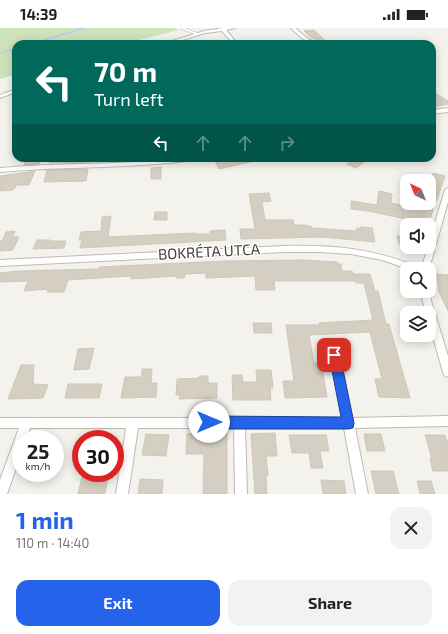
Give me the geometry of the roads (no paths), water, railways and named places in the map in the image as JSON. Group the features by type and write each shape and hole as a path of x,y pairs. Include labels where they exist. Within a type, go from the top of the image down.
{"street":[{"path":"178,40 197,34 233,28"},
{"path":"293,28 307,40"},
{"path":"223,29 232,40"},
{"path":"0,97 12,92"},
{"path":"436,111 447,112"},
{"path":"0,170 110,162"},
{"path":"428,262 448,190"},
{"name":"BOKRÉTA UTCA","path":"0,262 320,248 354,250 370,253 400,263"},
{"path":"426,298 448,372"},
{"path":"0,423 348,423 448,421"},
{"path":"122,494 133,422"},
{"path":"239,422 241,494"},
{"path":"1,494 26,423"},
{"path":"348,423 362,494"}],"lane":[{"path":"182,28 197,34"},
{"path":"334,355 348,423"}],"waterway":[{"path":"44,40 84,28"},
{"path":"0,53 12,49"}]}
